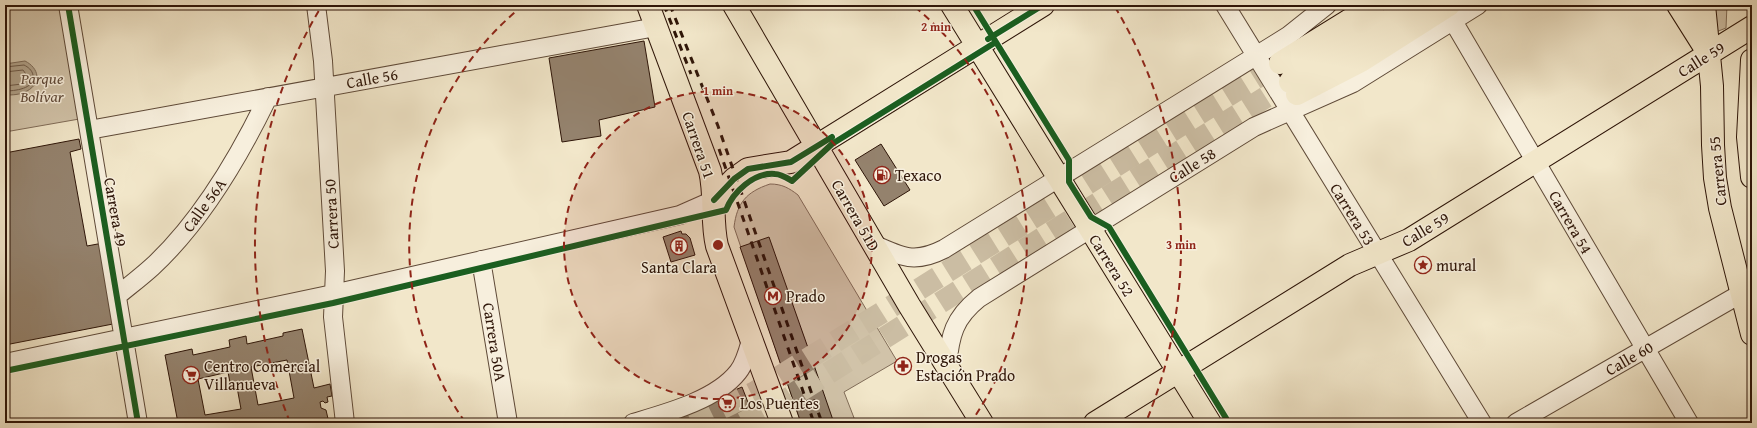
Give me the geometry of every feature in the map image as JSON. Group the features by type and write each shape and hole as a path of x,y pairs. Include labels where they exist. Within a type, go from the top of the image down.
{"main road":[{"name":"Carrera 51","path":"648,5 710,171 714,200 714,225 717,246 782,423"},
{"name":"Carrera 51D","path":"734,5 873,244 982,423"},
{"name":"Carrera 52","path":"952,5 1210,423"},
{"path":"714,200 734,179 748,169 790,162 1043,5"},
{"path":"1289,87 1310,44 1352,5"},
{"path":"1310,44 1374,5"},
{"path":"1289,87 1413,5"},
{"path":"1678,5 1709,54"},
{"name":"Carrera 55","path":"1704,5 1712,92 1712,145 1715,178 1720,208 1752,334"},
{"path":"1289,87 1361,61 1451,13"},
{"name":"Calle 59","path":"1095,423 1350,265 1409,240 1752,27"},
{"path":"1752,60 1748,137 1752,177"}],"street":[{"name":"Carrera 49","path":"68,5 138,423"},
{"name":"Carrera 53","path":"1225,5 1256,56 1289,87 1377,253 1482,423"},
{"path":"873,244 904,257 923,258 932,255 1256,56 1303,26 1327,5"},
{"path":"1451,13 1478,5"},
{"name":"Carrera 50","path":"320,7 334,271 333,317 345,423"},
{"name":"Carrera 54","path":"1451,13 1689,423"},
{"name":"Calle 56","path":"89,130 324,86 656,27"},
{"name":"Calle 58","path":"946,366 952,331 959,318 969,306 1089,229 1254,127 1289,87"},
{"name":"Calle 56A","path":"117,296 153,267 181,236 206,204 236,158 268,97"},
{"path":"5,363 333,294 680,215 714,200"},
{"name":"Carrera 50A","path":"481,260 508,423"},
{"name":"Calle 60","path":"1516,423 1742,293"},
{"path":"633,423 672,410 720,389 739,370 751,340"}],"green space":[{"name":"Parque Bolívar","path":"5,5 66,5 85,118 5,132"},
{"path":"1713,5 1727,5 1726,28 1716,32"},
{"path":"770,184 785,187 798,195 897,361 844,392 856,423 801,423 734,227 740,205 744,200 755,191"}],"water":[{"path":"25,61 36,71 37,80 35,84 32,88 24,92 5,95 5,64"}],"building":[{"path":"644,41 655,107 599,120 601,136 562,142 549,58"},
{"path":"79,139 81,149 70,152 87,246 103,243 118,323 5,345 5,153"},
{"name":"Texaco","path":"881,144 910,190 884,206 855,160"},
{"name":"Santa Clara","path":"681,231 682,234 686,234 690,238 695,255 671,262 663,237"},
{"name":"Prado","path":"769,237 834,423 801,423 740,247"},
{"name":"Centro Comercial Villanueva","path":"302,329 314,388 330,384 332,396 327,397 328,402 320,402 321,408 326,410 329,423 178,423 165,355 192,349 193,355 230,347 229,340 246,336 247,344 283,336 283,333","holes":["287,360 294,398 258,405 251,367","228,372 231,388 237,387 241,409 205,415 198,379"]},
{"name":"Los Puentes","path":"742,387 756,423 672,423 669,418"}],"tunnel":[{"path":"692,423 755,392 1280,63"},
{"path":"743,423 781,403 1290,82"}],"railway":[{"path":"664,5 691,74"},
{"path":"670,5 718,126 822,423"},
{"path":"719,149 814,423"}],"cycle path":[{"path":"68,5 138,423"},
{"path":"973,5 1069,160 1069,182 1091,217 1109,227 1229,423"},
{"path":"988,39 1043,5"},
{"path":"5,371 333,303 726,210 734,196 745,184 759,176 767,174 782,175 792,181 832,144 996,42"},
{"path":"714,200 734,179 748,169 791,162 832,137"}],"place":[{"name":"Texaco","path":"882,175"},
{"name":"Santa Clara","path":"679,246"},
{"name":"mural","path":"1423,265"},
{"name":"Prado","path":"773,296"},
{"name":"Drogas Estación Prado","path":"903,366"},
{"name":"Centro Comercial Villanueva","path":"191,375"},
{"name":"Los Puentes","path":"727,403"}]}
